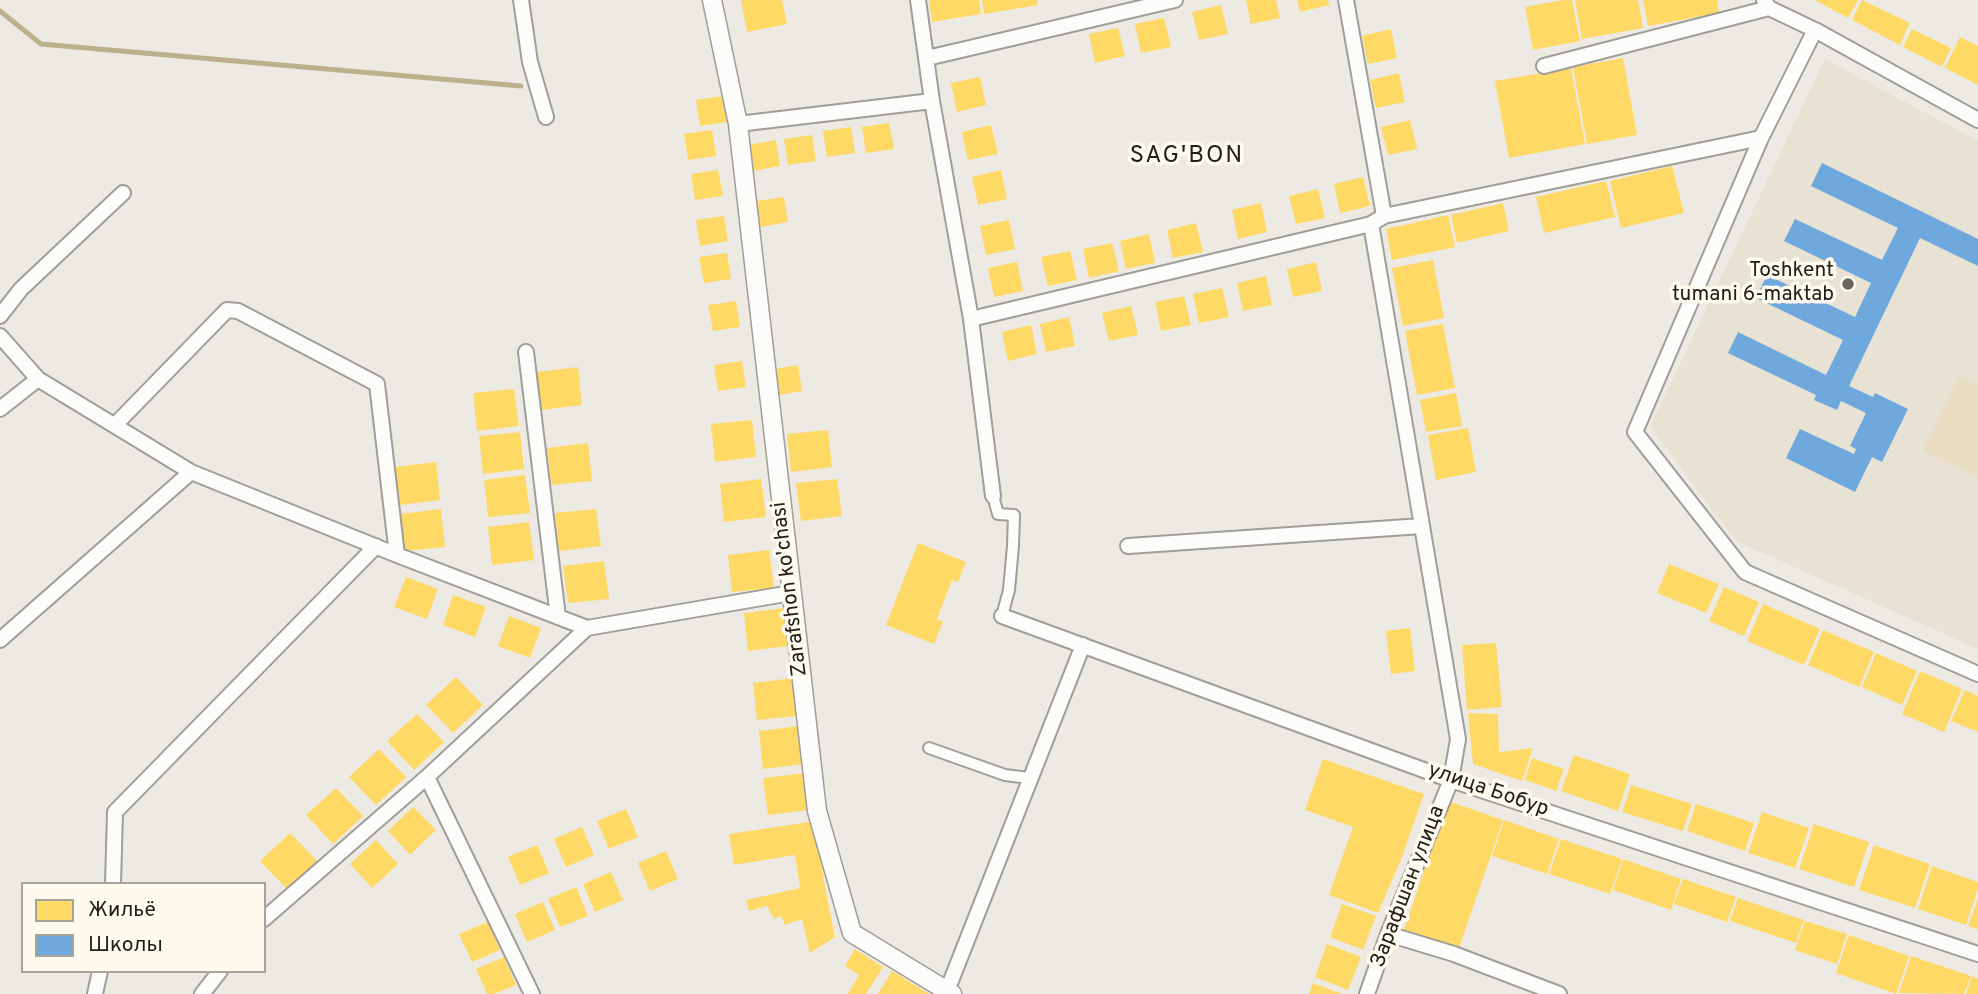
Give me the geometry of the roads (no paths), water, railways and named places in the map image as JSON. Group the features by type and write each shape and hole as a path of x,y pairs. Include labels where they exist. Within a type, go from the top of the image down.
{"street":[{"path":"521,0 530,62 546,117"},
{"name":"Zarafshon ko'chasi","path":"712,0 738,124 817,811 852,933 950,993"},
{"path":"918,0 932,101 971,319 993,496 998,514 1014,515 1009,590 1002,616"},
{"path":"927,58 1175,0"},
{"name":"Зарафшан улица","path":"1346,0 1422,526 1458,739 1451,780 1388,934 1367,994"},
{"path":"1544,66 1767,4 1978,120"},
{"path":"1815,30 1761,138 1634,432 1745,572 1978,674"},
{"path":"738,124 932,101"},
{"path":"971,319 1377,220 1761,138"},
{"path":"0,316 22,289 123,193"},
{"path":"115,425 227,310 238,311 377,384 397,555"},
{"path":"0,336 38,379 191,472 587,628 791,593"},
{"path":"526,352 558,617"},
{"path":"0,409 38,379"},
{"path":"0,640 191,472"},
{"path":"1128,546 1422,526"},
{"path":"113,882 115,812 376,546"},
{"name":"улица Бобур","path":"1002,616 1451,780 1978,954"},
{"path":"266,917 427,777 587,628"},
{"path":"950,993 1029,778 1083,645"},
{"path":"929,748 1005,775 1029,778"},
{"path":"427,777 532,994"},
{"path":"1388,934 1454,954 1559,994"},
{"path":"94,994 99,973"},
{"path":"202,994 218,973"}],"waterway":[{"path":"0,11 41,44 521,86"}],"place":[{"name":"Toshkent tumani 6-maktab","path":"1848,284"}],"district":[{"name":"SAG'BON","path":"1187,157"}]}
